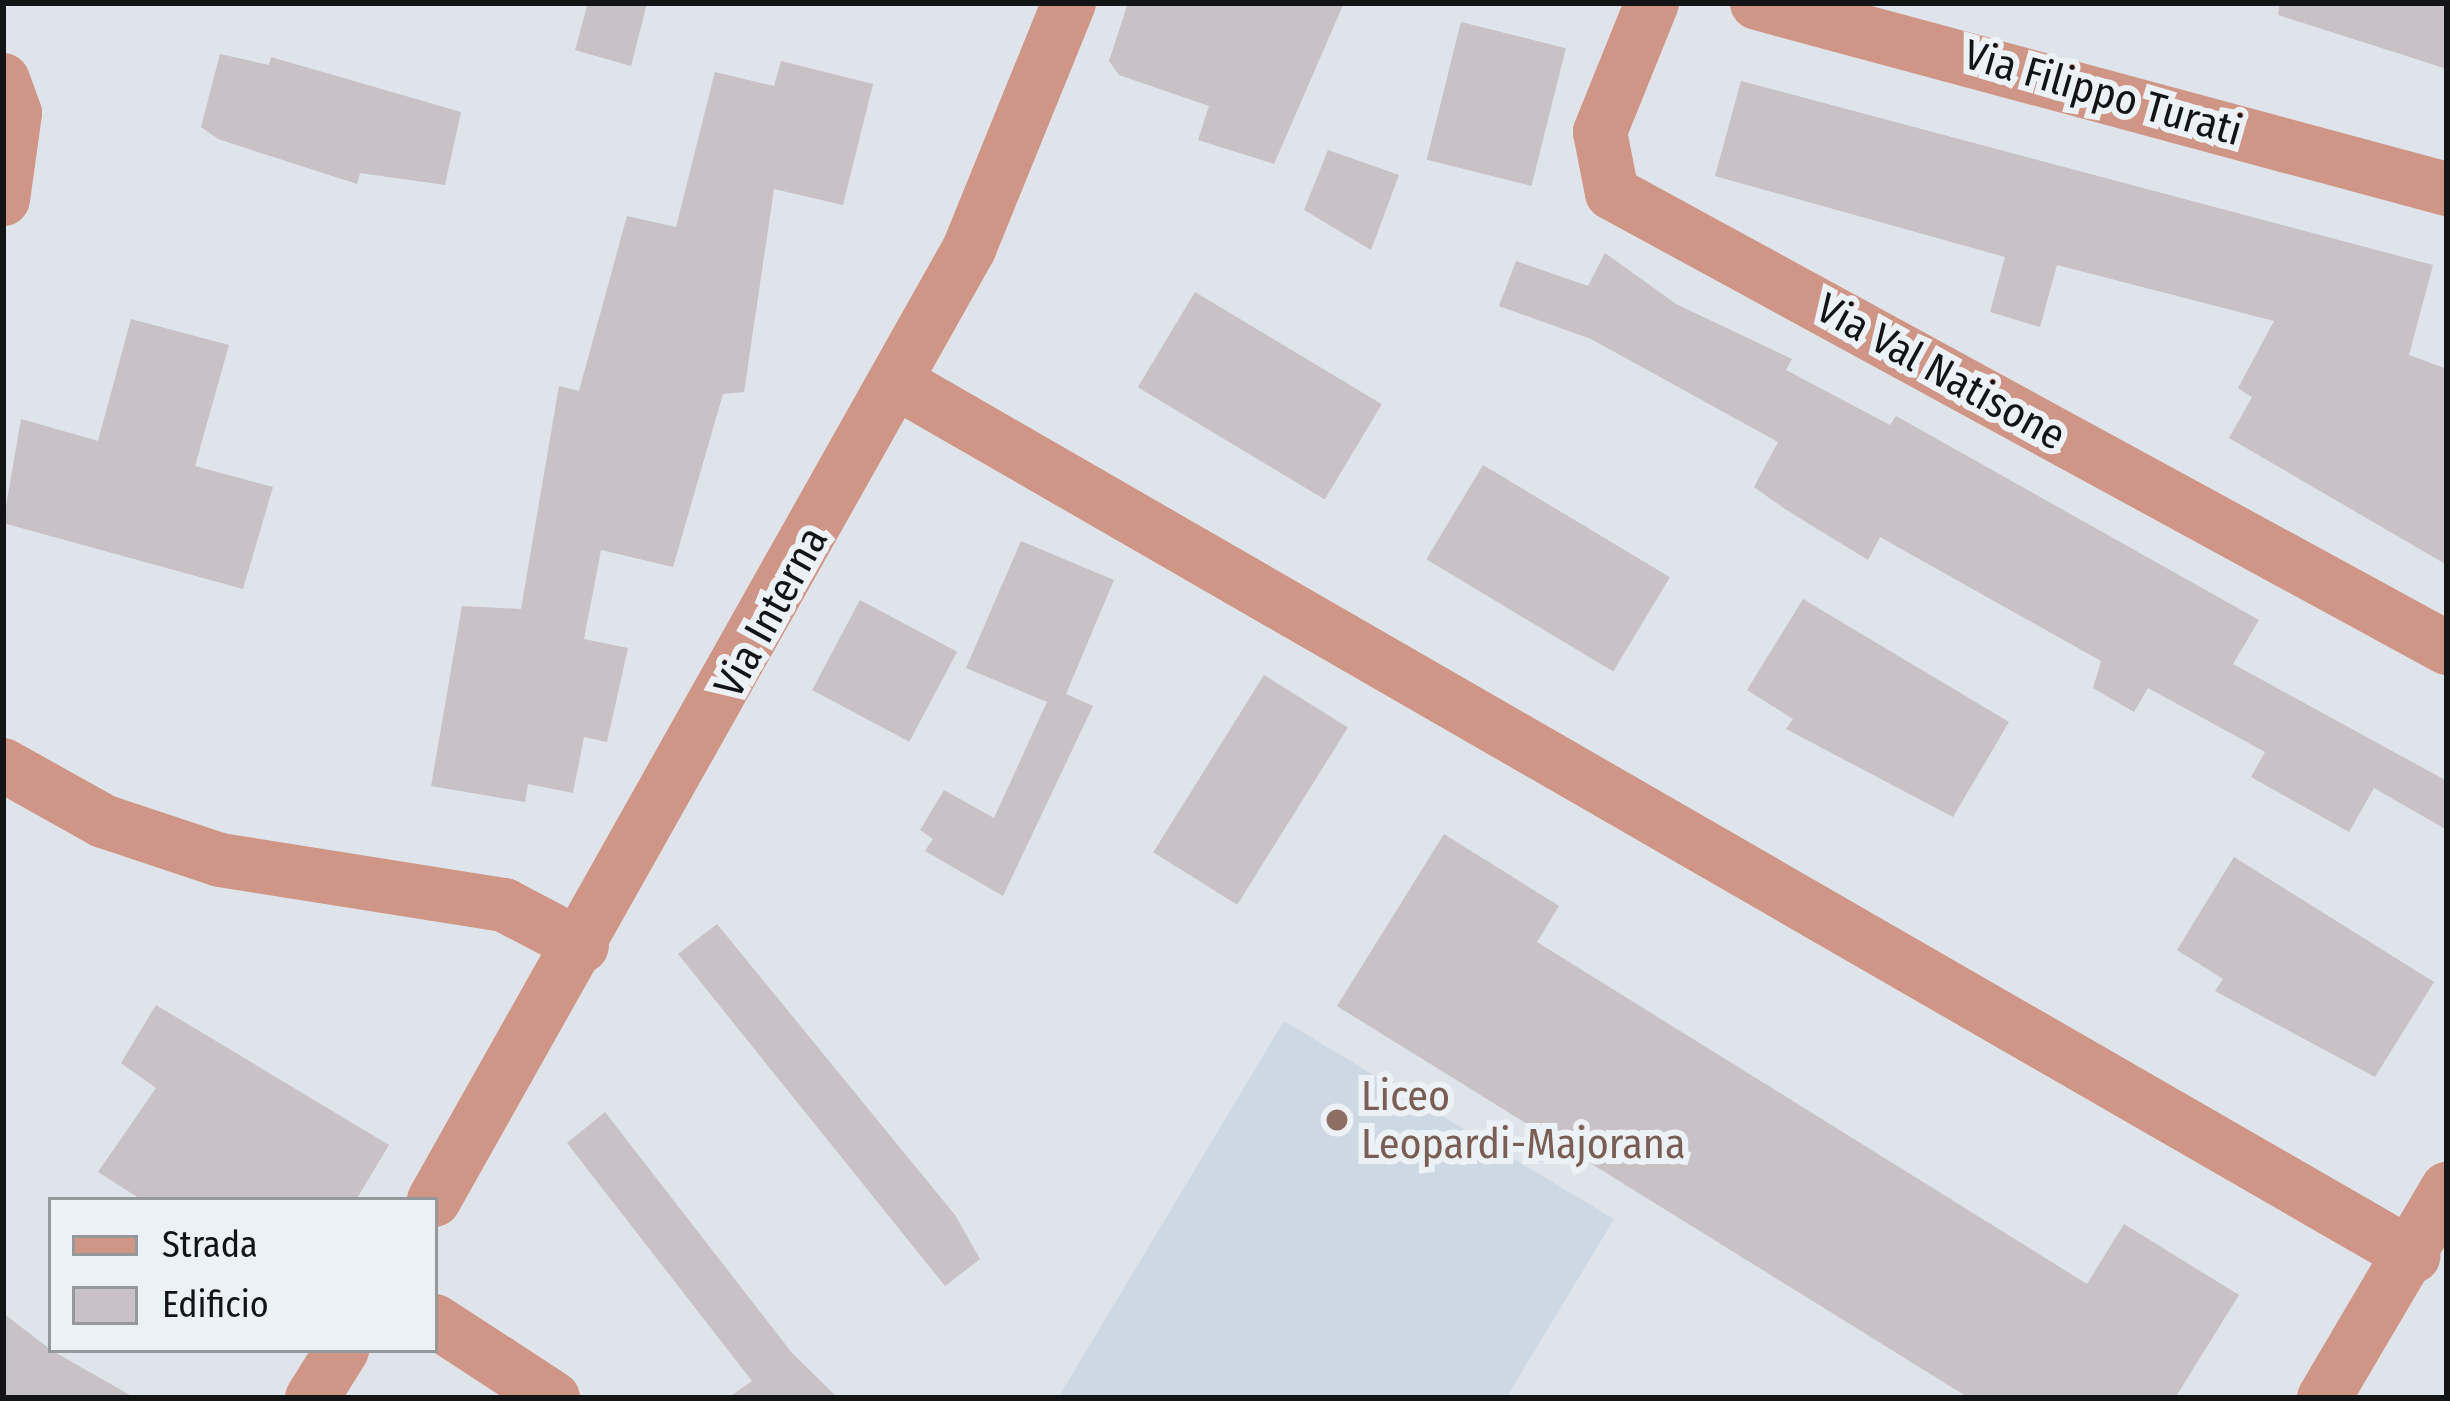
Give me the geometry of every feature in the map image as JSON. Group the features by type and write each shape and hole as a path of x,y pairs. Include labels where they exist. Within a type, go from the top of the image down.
{"street":[{"name":"Via Interna","path":"436,1197 898,383 969,249 1069,3"},
{"name":"Via Val Natisone","path":"1652,3 1600,132 1612,193 2447,648"},
{"name":"Via Filippo Turati","path":"1756,3 1926,22 2447,189"},
{"path":"3,80 15,113 3,200"},
{"path":"898,383 2413,1256"},
{"path":"3,765 103,821 220,860 504,905 582,946"},
{"path":"2324,1398 2413,1256 2447,1189"},
{"path":"438,1323 553,1398"},
{"path":"312,1398 340,1353"}],"shaded area":[{"name":"Liceo Leopardi-Majorana","path":"1284,1021 1614,1219 1506,1398 1058,1398"}],"building":[{"path":"588,3 647,3 631,66 575,50"},
{"path":"1128,3 1344,3 1274,164 1198,140 1209,106 1119,75 1109,61"},
{"path":"2280,3 2447,3 2447,69 2278,15"},
{"path":"1461,22 1566,48 1531,186 1427,160"},
{"path":"220,54 269,65 271,57 461,112 445,185 360,173 357,184 218,139 201,127"},
{"path":"781,61 873,84 843,205 774,189 744,392 723,394 673,567 601,550 584,639 628,648 607,742 584,737 573,793 528,784 525,802 431,786 462,606 521,609 559,386 579,391 627,216 676,227 715,72 774,86"},
{"path":"1741,81 2433,265 2409,355 2447,369 2447,565 2229,438 2252,397 2238,388 2274,321 2057,265 2040,327 1990,312 2005,257 1715,176"},
{"path":"1328,150 1399,175 1371,250 1304,210"},
{"path":"1605,253 1676,304 1792,359 1786,370 1890,425 1896,416 2259,620 2233,664 2447,781 2447,830 2374,788 2349,832 2251,777 2265,752 2148,688 2134,712 2093,688 2101,661 1880,537 1868,560 1785,509 1754,487 1778,442 1591,339 1499,306 1516,261 1588,286"},
{"path":"1195,292 1382,404 1325,499 1138,387"},
{"path":"131,319 229,345 195,466 273,487 243,589 3,523 21,419 98,441"},
{"path":"1483,465 1670,577 1613,672 1426,559"},
{"path":"1021,541 1114,580 1066,694 1093,706 1003,896 925,851 933,839 920,830 944,790 994,818 1047,702 966,668"},
{"path":"1803,599 2009,722 1953,817 1786,729 1793,719 1747,690"},
{"path":"860,600 957,652 909,742 812,690"},
{"path":"1264,675 1348,727 1237,905 1153,852"},
{"path":"1444,834 1559,906 1537,942 2087,1284 2124,1224 2239,1295 2175,1398 1969,1398 1337,1006"},
{"path":"2234,857 2434,982 2375,1077 2215,991 2223,979 2177,950"},
{"path":"717,924 955,1215 980,1259 945,1286 678,954"},
{"path":"156,1005 389,1145 358,1197 137,1197 98,1172 156,1088 121,1063"},
{"path":"605,1112 792,1353 838,1398 728,1398 752,1381 567,1143"},
{"path":"3,1313 48,1348 48,1353 56,1353 135,1398 3,1398"}],"place":[{"name":"Liceo Leopardi-Majorana","path":"1337,1120"}]}
